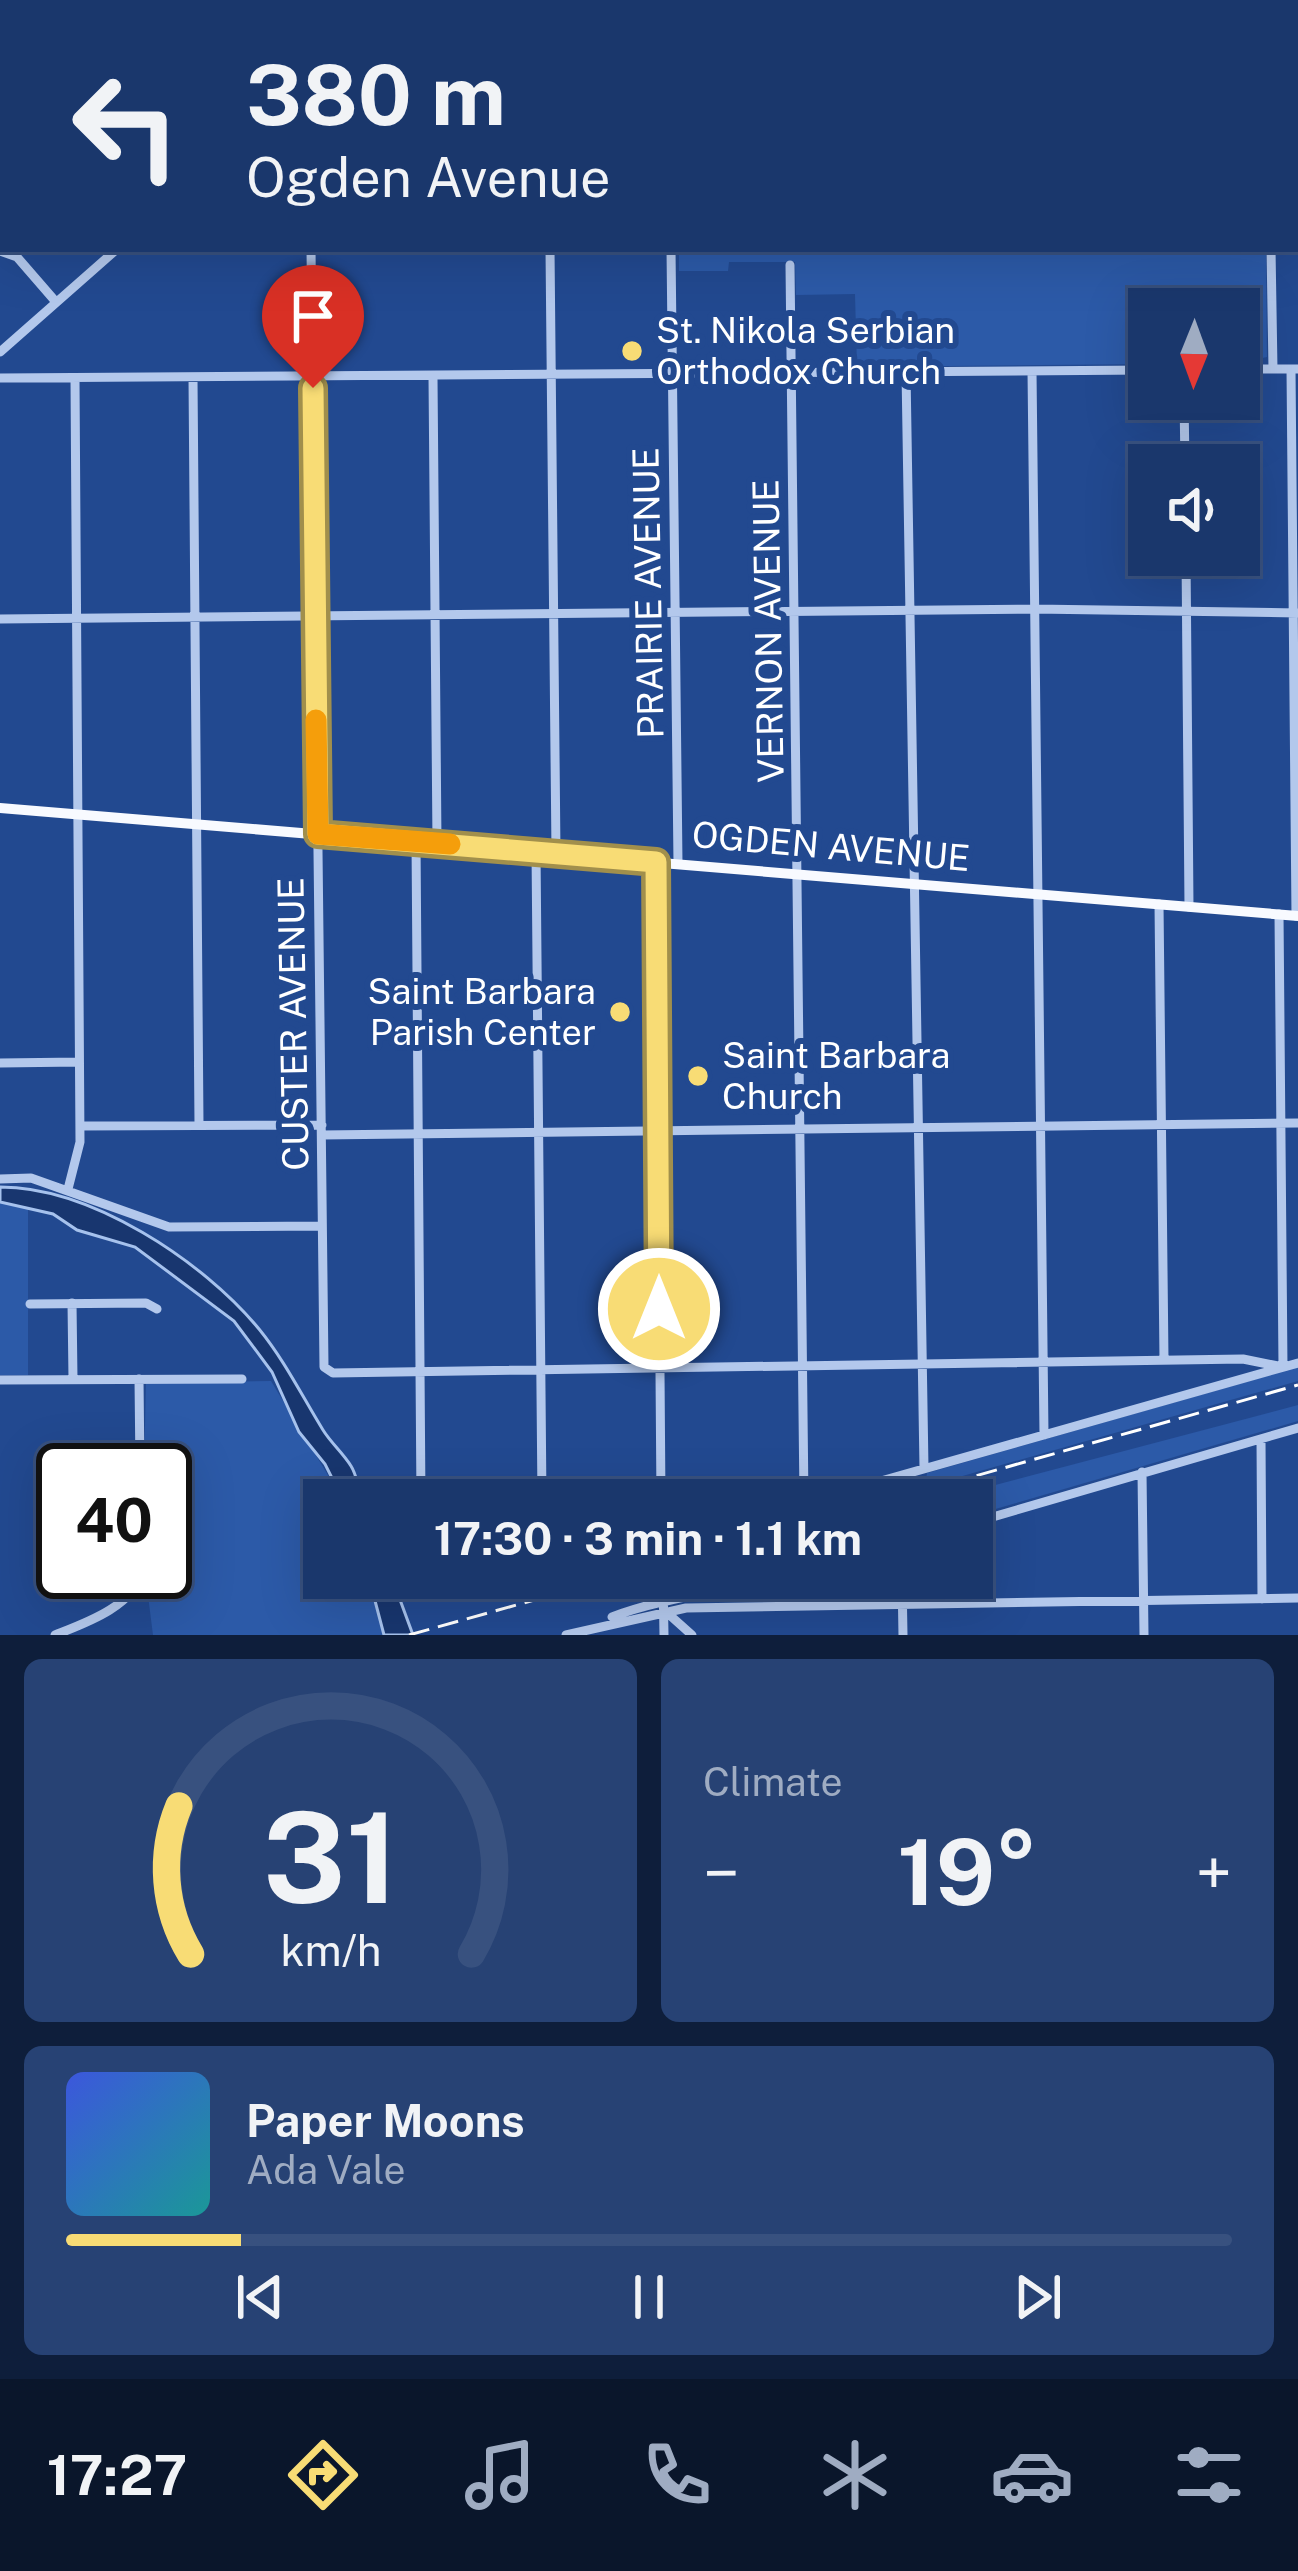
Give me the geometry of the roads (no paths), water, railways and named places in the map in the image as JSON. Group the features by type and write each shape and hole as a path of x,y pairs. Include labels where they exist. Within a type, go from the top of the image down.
{"main road":[{"name":"OGDEN AVENUE","path":"0,808 1297,916"}],"street":[{"path":"5,252 17,257 56,302"},
{"path":"0,352 114,252"},
{"name":"CUSTER AVENUE","path":"311,252 324,1367 333,1373 420,1372"},
{"path":"550,252 556,853"},
{"name":"PRAIRIE AVENUE","path":"671,252 678,863"},
{"path":"1271,252 1273,369"},
{"name":"VERNON AVENUE","path":"790,265 804,1479"},
{"path":"1260,369 1295,369 1297,916"},
{"path":"0,378 1128,370"},
{"path":"1032,371 1044,1435"},
{"path":"906,372 924,1468"},
{"path":"433,377 437,843"},
{"path":"193,378 199,1125"},
{"path":"68,1190 80,1126 75,379"},
{"path":"1186,576 1189,907"},
{"path":"0,619 1035,609 1296,613"},
{"path":"416,841 421,1479"},
{"path":"536,851 542,1479"},
{"path":"656,862 662,1479"},
{"path":"1159,904 1164,1360"},
{"path":"1279,914 1283,1367"},
{"path":"0,1063 79,1063"},
{"path":"80,1126 199,1125 418,1135 1298,1123"},
{"path":"0,1179 31,1178 169,1227 322,1226"},
{"path":"30,1304 146,1303 157,1310"},
{"path":"72,1304 73,1379"},
{"path":"420,1372 1243,1359 1283,1367"},
{"path":"886,1479 1298,1363"},
{"path":"139,1378 140,1443"},
{"path":"0,1380 242,1379"},
{"path":"993,1516 1298,1428"},
{"path":"1261,1439 1262,1599"},
{"path":"1142,1472 1144,1635"},
{"path":"661,1601 902,1604 1298,1598"},
{"path":"55,1635 122,1599"},
{"path":"566,1635 661,1601 695,1599"},
{"path":"902,1599 903,1635"},
{"path":"661,1601 664,1635"},
{"path":"661,1601 692,1635"}],"railway":[{"path":"965,1479 1298,1385"},
{"path":"409,1635 538,1599"}],"place":[{"name":"St. Nikola Serbian Orthodox Church","path":"632,351"},
{"name":"Saint Barbara Parish Center","path":"620,1012"},
{"name":"Saint Barbara Church","path":"698,1076"}]}
